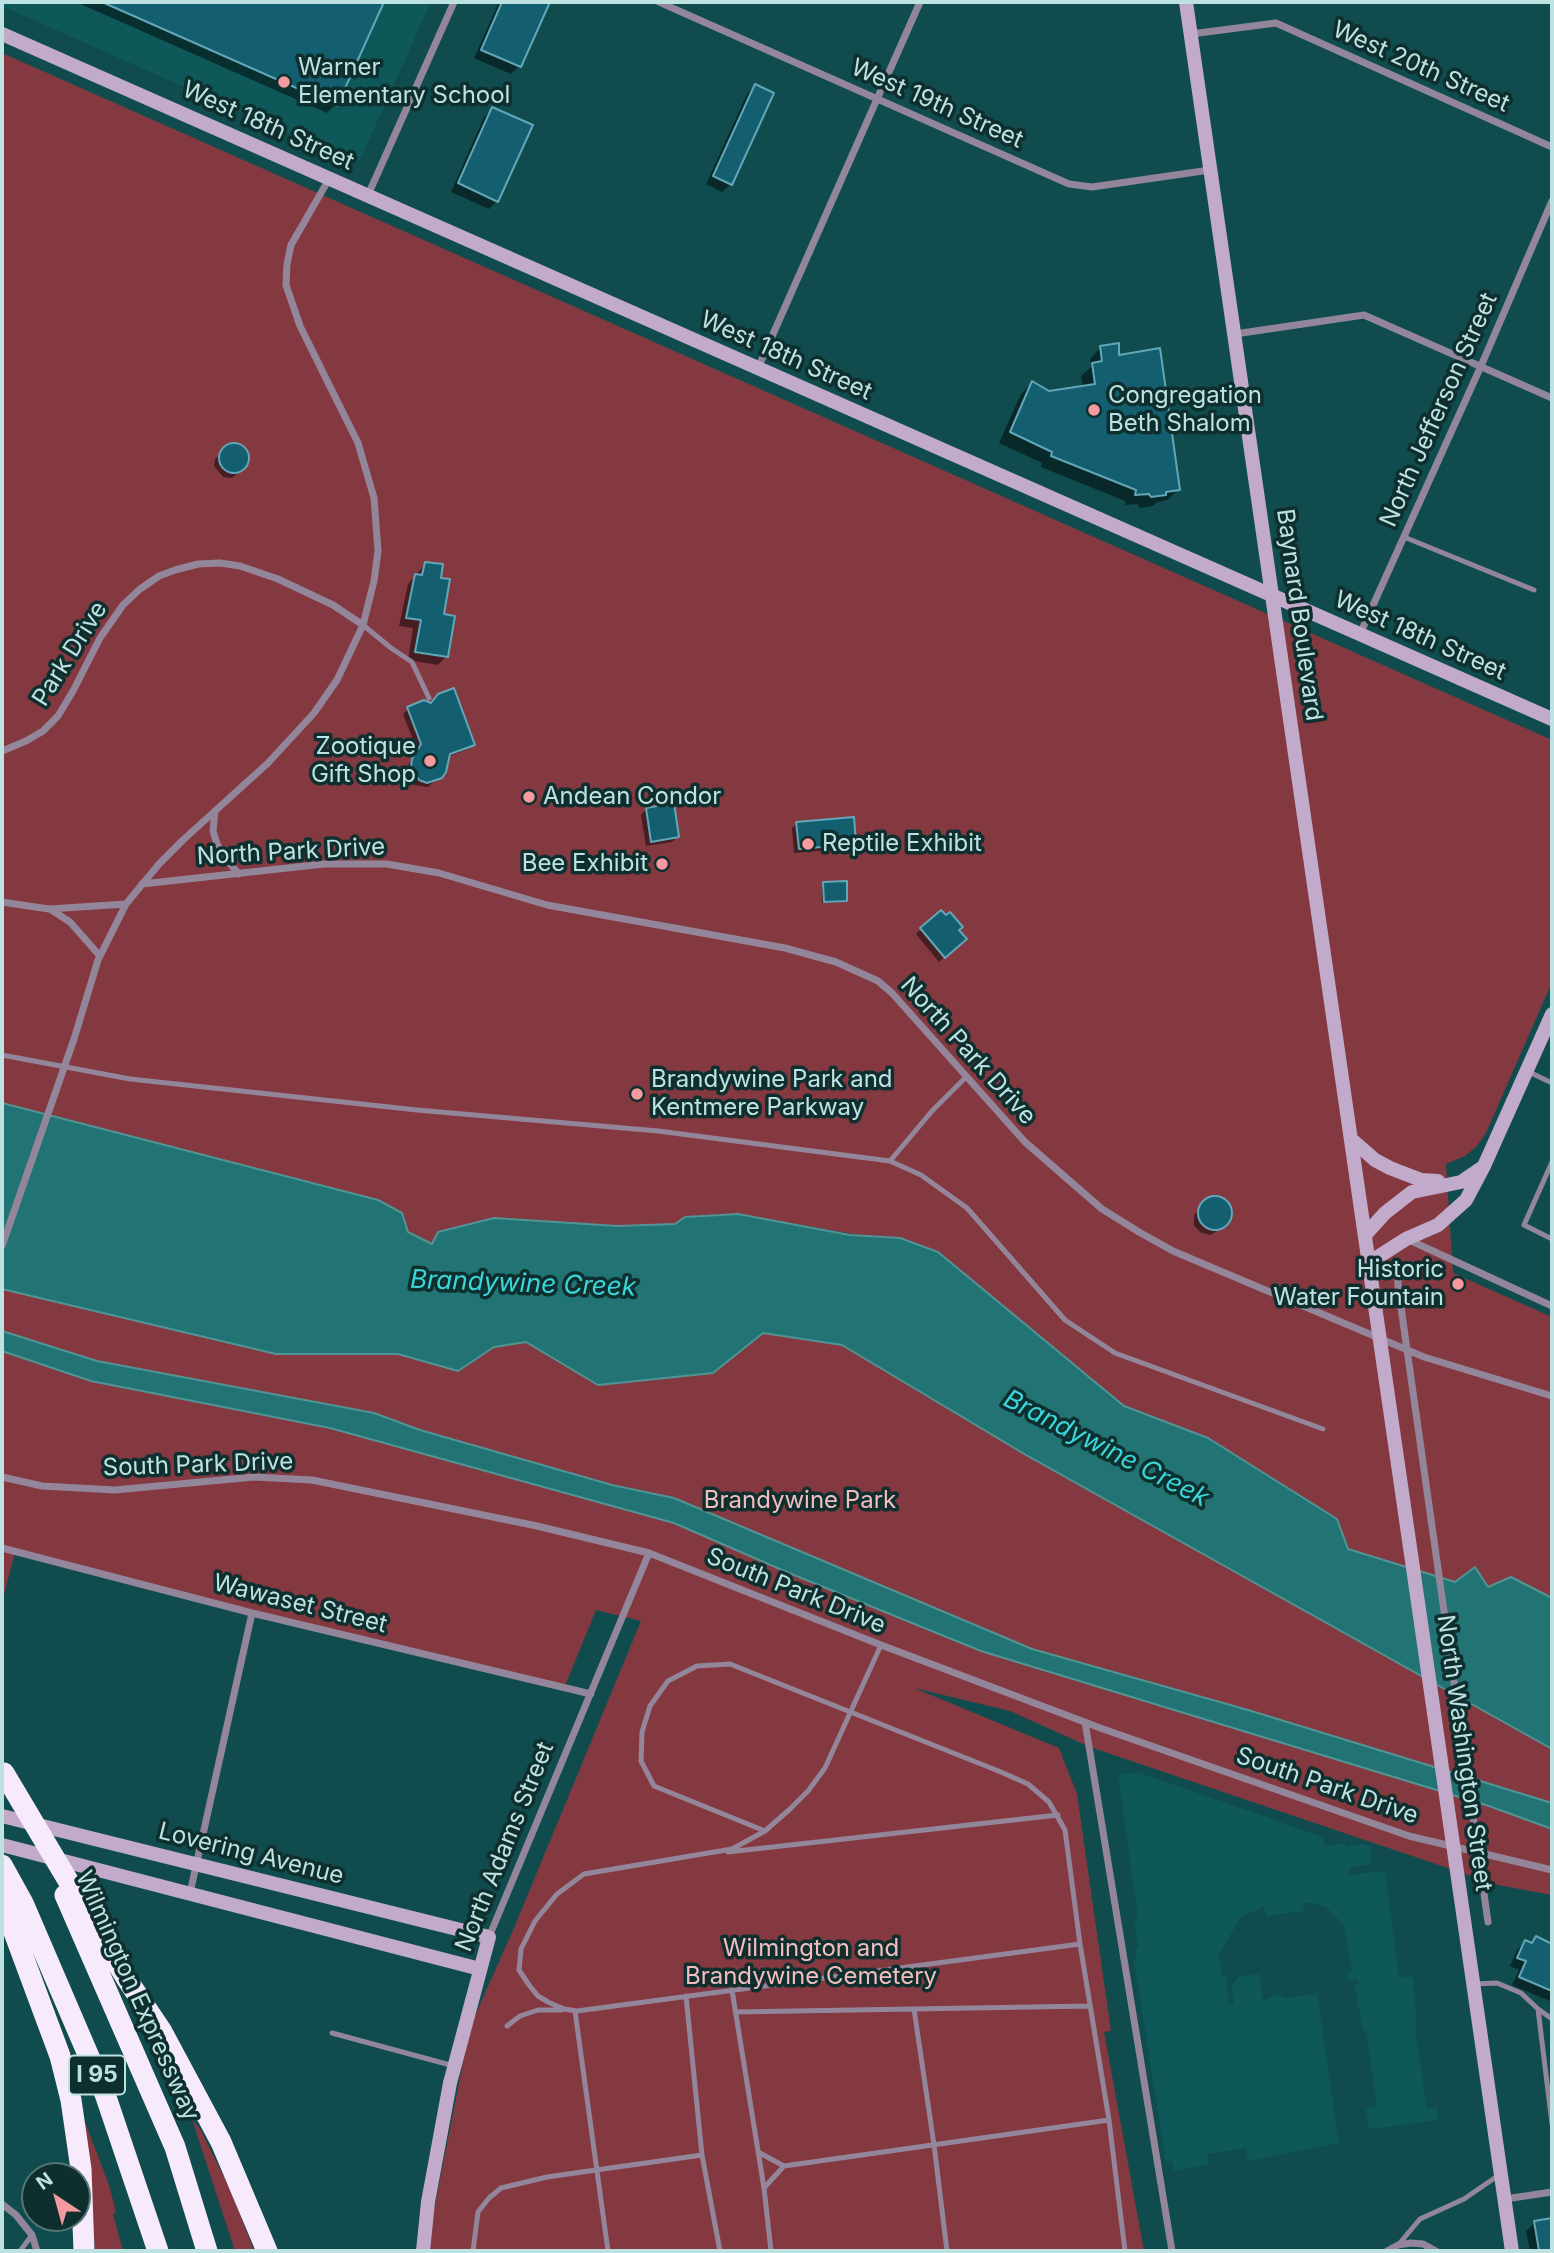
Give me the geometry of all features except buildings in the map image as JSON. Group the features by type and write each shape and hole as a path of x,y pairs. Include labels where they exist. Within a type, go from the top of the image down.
{"highway":[{"path":"3,1770 84,1916 161,2030 221,2142 267,2251"},
{"name":"I 95","path":"2,1865 23,1903 105,2094 158,2251"},
{"path":"2,1900 60,2056 71,2100 81,2169 84,2251"},
{"name":"Wilmington Expressway","path":"84,1916 175,2147 207,2251"}],"street":[{"path":"368,196 454,2"},
{"name":"West 19th Street","path":"659,2 1079,186 1092,187 1210,170"},
{"path":"758,369 920,2"},
{"name":"Baynard Boulevard","path":"1186,2 1365,1235"},
{"name":"West 20th Street","path":"1191,34 1276,23 1552,147"},
{"name":"West 18th Street","path":"2,33 1552,719"},
{"path":"2,1246 100,956 127,904 183,840 268,763 314,713 337,680 363,625 378,551 374,498 358,443 300,326 286,285 291,245 329,178"},
{"name":"North Jefferson Street","path":"1360,634 1552,201"},
{"path":"1234,334 1364,315 1552,398"},
{"name":"Park Drive","path":"2,751 34,736 58,716 74,691 100,638 122,605 150,583 175,570 198,564 240,566 278,579 333,605 363,625"},
{"path":"215,811 214,831 217,844 239,874"},
{"name":"North Park Drive","path":"142,884 360,863 414,867 547,905 814,954 859,970 878,981 913,1013 966,1077 1026,1142 1102,1209 1173,1251 1424,1357 1552,1396"},
{"path":"2,902 49,909 127,904"},
{"path":"49,909 70,922 100,956"},
{"path":"1370,1262 1406,1239 1438,1225 1466,1200 1552,1014"},
{"path":"1351,1139 1375,1160 1406,1175 1421,1180 1461,1182"},
{"path":"1365,1235 1385,1213 1412,1192 1461,1182 1484,1166"},
{"name":"North Washington Street","path":"1365,1235 1512,2251"},
{"path":"1406,1239 1552,1306"},
{"path":"1408,1264 1398,1277 1488,1922"},
{"name":"South Park Drive","path":"2,1477 42,1486 115,1490 254,1477 312,1480 649,1553 1085,1722 1409,1836 1552,1870"},
{"name":"Wawaset Street","path":"2,1548 252,1613 591,1694"},
{"name":"North Adams Street","path":"423,2251 428,2202 454,2066 489,1937 649,1553"},
{"path":"190,1894 252,1613"},
{"path":"1085,1722 1172,2251"},
{"name":"Lovering Avenue","path":"2,1816 489,1937"},
{"path":"2,1845 480,1969"},
{"path":"1505,2199 1552,2192"},
{"path":"2,2204 16,2215 32,2235 37,2251"},
{"path":"1387,2251 1398,2245 1411,2243 1423,2244 1436,2251"}],"lane":[{"path":"1404,537 1534,590"},
{"path":"363,625 412,662 429,698"},
{"path":"2,1055 143,1080 417,1110 658,1131 890,1161 921,1175 967,1208 1065,1321 1115,1353 1323,1429"},
{"path":"1527,1071 1552,1083"},
{"path":"890,1161 932,1111 966,1077"},
{"path":"1552,1163 1524,1225 1552,1240"},
{"path":"704,1855 732,1849 765,1831 808,1791 825,1768 881,1645"},
{"path":"765,1831 654,1786 642,1761 642,1732 650,1706 668,1681 696,1666 730,1664 797,1689 1028,1784 1049,1802 1065,1830 1080,1944 1109,2120 1125,2251"},
{"path":"577,2011 564,2009 538,1996 520,1970 520,1949 535,1920 557,1894 584,1874 704,1855 1058,1815"},
{"path":"506,2026 520,2016 538,2010 577,2011 1080,1944"},
{"path":"1474,1984 1497,1983 1521,1993 1552,2019"},
{"path":"732,1990 764,2188 771,2251"},
{"path":"686,1996 702,2155 720,2251"},
{"path":"735,2012 1090,2006"},
{"path":"914,2008 947,2251"},
{"path":"1538,2009 1552,2124"},
{"path":"577,2011 608,2251"},
{"path":"332,2033 454,2066"},
{"path":"758,2152 784,2166 1109,2120"},
{"path":"473,2251 478,2212 501,2188 547,2177 702,2155"},
{"path":"764,2188 784,2166"},
{"path":"1398,2245 1420,2219 1464,2199 1501,2173"},
{"path":"20,2251 32,2235"}],"shaded area":[{"name":"Warner Elementary School","path":"2,2 431,2 361,158 358,162 353,162 2,6"},
{"path":"1138,1772 1323,1837 1325,1846 1345,1843 1346,1847 1363,1844 1370,1846 1372,1864 1349,1868 1349,1875 1385,1871 1399,1978 1413,1977 1415,2028 1427,2109 1437,2107 1438,2120 1369,2129 1366,2109 1377,2107 1366,2031 1363,2031 1355,1988 1355,1984 1359,1984 1358,1979 1348,1980 1346,1972 1352,1970 1344,1925 1327,1908 1311,1902 1303,1903 1304,1911 1266,1916 1264,1907 1241,1917 1219,1954 1222,1976 1226,1977 1229,2005 1234,2005 1232,1985 1239,1977 1259,1974 1263,2001 1276,1995 1283,1998 1317,1994 1339,2143 1248,2161 1246,2148 1208,2154 1209,2164 1174,2171 1172,2161 1166,2162 1134,1960 1136,1950 1139,1949 1134,1919 1138,1918 1118,1775"}],"green space":[{"path":"2,53 1552,740 1552,982 1486,1133 1477,1146 1465,1156 1446,1164 1453,1273 1552,1317 1552,1598 1511,1577 1488,1587 1455,1582 1348,1549 1337,1519 1208,1438 1124,1406 938,1252 738,1214 719,1214 676,1224 617,1226 494,1218 432,1244 408,1232 378,1200 2,1103"},
{"path":"2,1289 276,1354 398,1354 458,1371 494,1347 526,1342 598,1385 713,1373 762,1333 842,1345 1026,1455 1552,1749 1552,1895 1498,1885 1090,1747 1010,1711 914,1688 1059,1748 1077,1794 1111,2031 1104,2032 1144,2251 426,2251 470,2027 514,1928 641,1621 596,1610 565,1686 15,1552 2,1603"},
{"path":"78,2104 109,2185 116,2212 113,2214 123,2251 95,2251 91,2162 88,2162"},
{"path":"192,2119 200,2129 231,2191 254,2251 235,2251"}],"water":[{"name":"Brandywine Creek","path":"2,1103 378,1200 402,1213 408,1232 432,1244 438,1232 494,1218 617,1226 675,1224 685,1217 738,1214 850,1235 900,1238 938,1252 1124,1406 1208,1438 1337,1519 1348,1549 1455,1582 1475,1567 1488,1587 1511,1577 1552,1598 1552,1749 1026,1455 842,1345 763,1333 713,1373 598,1385 526,1342 494,1347 458,1371 398,1354 276,1354 2,1289"},
{"path":"2,1331 97,1361 374,1413 420,1430 612,1485 674,1498 1032,1649 1248,1710 1552,1803 1552,1829 1489,1806 981,1651 674,1523 330,1428 91,1381 2,1351"}],"place":[{"name":"Warner Elementary School","path":"284,82"},
{"name":"Congregation Beth Shalom","path":"1094,410"},
{"name":"Zootique Gift Shop","path":"430,761"},
{"name":"Andean Condor","path":"529,797"},
{"name":"Reptile Exhibit","path":"808,844"},
{"name":"Bee Exhibit","path":"662,864"},
{"name":"Brandywine Park and Kentmere Parkway","path":"637,1094"},
{"name":"Historic Water Fountain","path":"1458,1284"}],"park label":[{"name":"Brandywine Park","path":"800,1501"},
{"name":"Wilmington and Brandywine Cemetery","path":"811,1963"}]}
